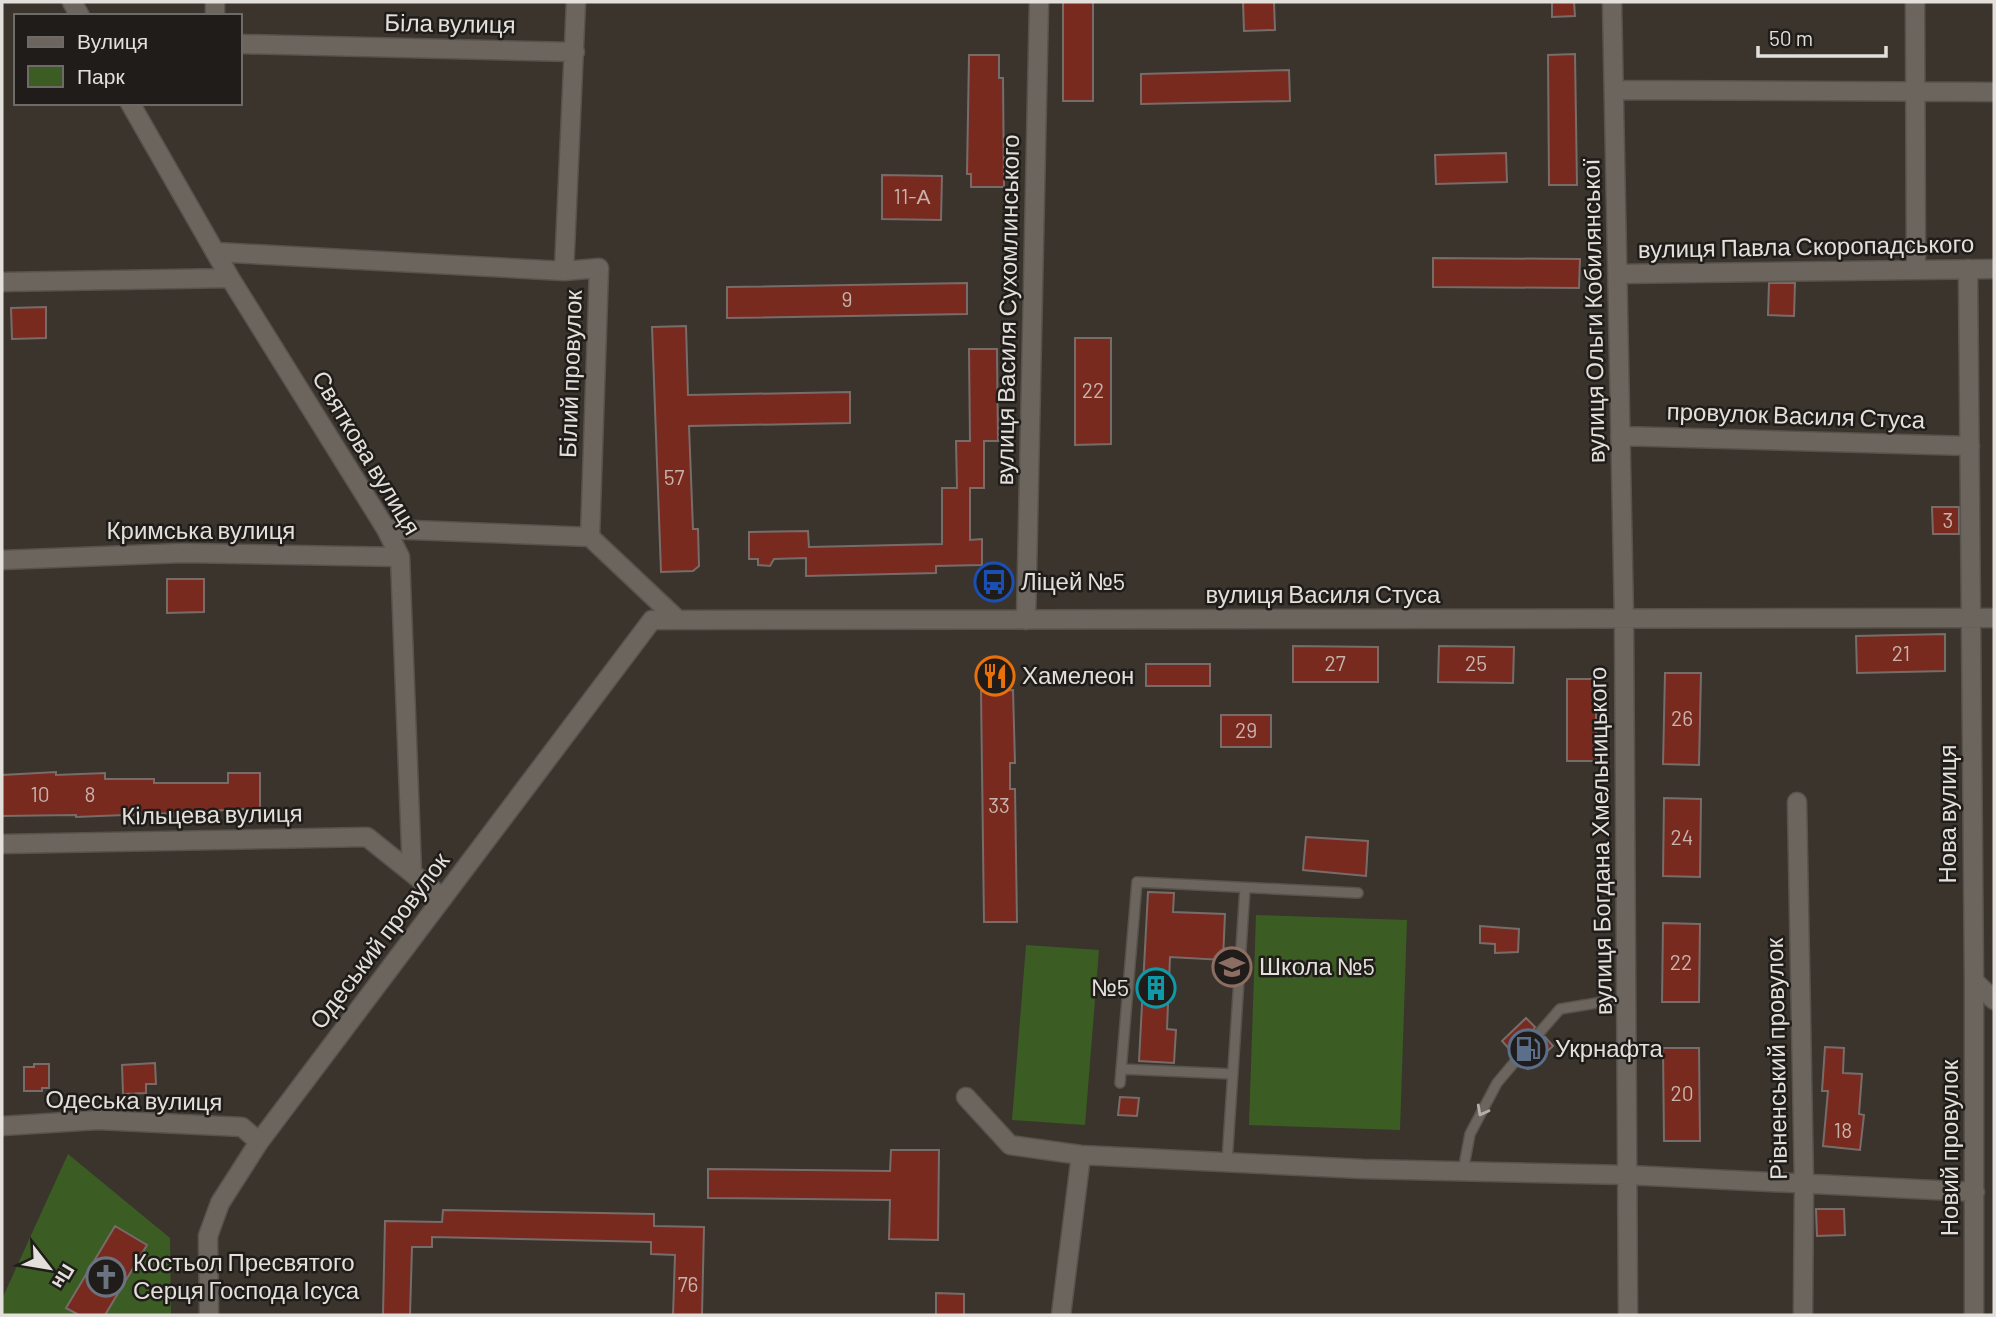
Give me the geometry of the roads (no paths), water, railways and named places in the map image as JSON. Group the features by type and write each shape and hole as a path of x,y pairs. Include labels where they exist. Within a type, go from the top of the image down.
{"street":[{"path":"564,271 576,2"},
{"name":"вулиця Василя Сухомлинського","path":"1026,620 1039,2"},
{"name":"вулиця Ольги Кобилянської","path":"1612,2 1624,619"},
{"path":"1915,2 1916,270"},
{"name":"Біла вулиця","path":"242,44 575,52"},
{"path":"1614,90 1994,92"},
{"name":"Святкова вулиця","path":"131,105 230,278 386,529 400,557 412,873"},
{"name":"Білий провулок","path":"215,252 564,271 599,268 590,537"},
{"name":"Нова вулиця","path":"1968,269 1974,981"},
{"name":"вулиця Павла Скоропадського","path":"1618,274 1994,269"},
{"path":"2,282 230,278"},
{"name":"провулок Василя Стуса","path":"1620,436 1970,446"},
{"path":"386,529 590,537 678,620"},
{"name":"Кримська вулиця","path":"2,560 182,553 400,557"},
{"name":"вулиця Василя Стуса","path":"652,620 1994,618"},
{"name":"вулиця Богдана Хмельницького","path":"1624,619 1628,1315"},
{"name":"Одеський провулок","path":"209,1315 208,1236 219,1203 259,1142 652,620"},
{"name":"Рівненський провулок","path":"1797,802 1804,1184 1803,1315"},
{"name":"Кільцева вулиця","path":"2,844 367,837 412,873"},
{"path":"412,873 443,898"},
{"path":"1974,981 1994,1000"},
{"name":"Новий провулок","path":"1974,981 1974,1315"},
{"path":"966,1097 1010,1145 1081,1155 1628,1175 1975,1192"},
{"name":"Одеська вулиця","path":"2,1126 98,1120 242,1128 259,1142"},
{"path":"1061,1315 1081,1155"}],"lane":[{"path":"1120,1083 1137,882 1358,893"},
{"path":"1227,1162 1245,888"},
{"path":"1540,1032 1560,1009 1628,998"},
{"path":"1463,1171 1470,1134 1497,1083 1518,1058"},
{"path":"1121,1069 1233,1074"}],"place":[{"name":"Ліцей №5","path":"994,582"},
{"name":"Хамелеон","path":"995,676"},
{"name":"Школа №5","path":"1232,967"},
{"name":"№5","path":"1156,988"},
{"name":"Укрнафта","path":"1528,1049"},
{"name":"Костьол Пресвятого Серця Господа Ісуса","path":"106,1277"}]}
